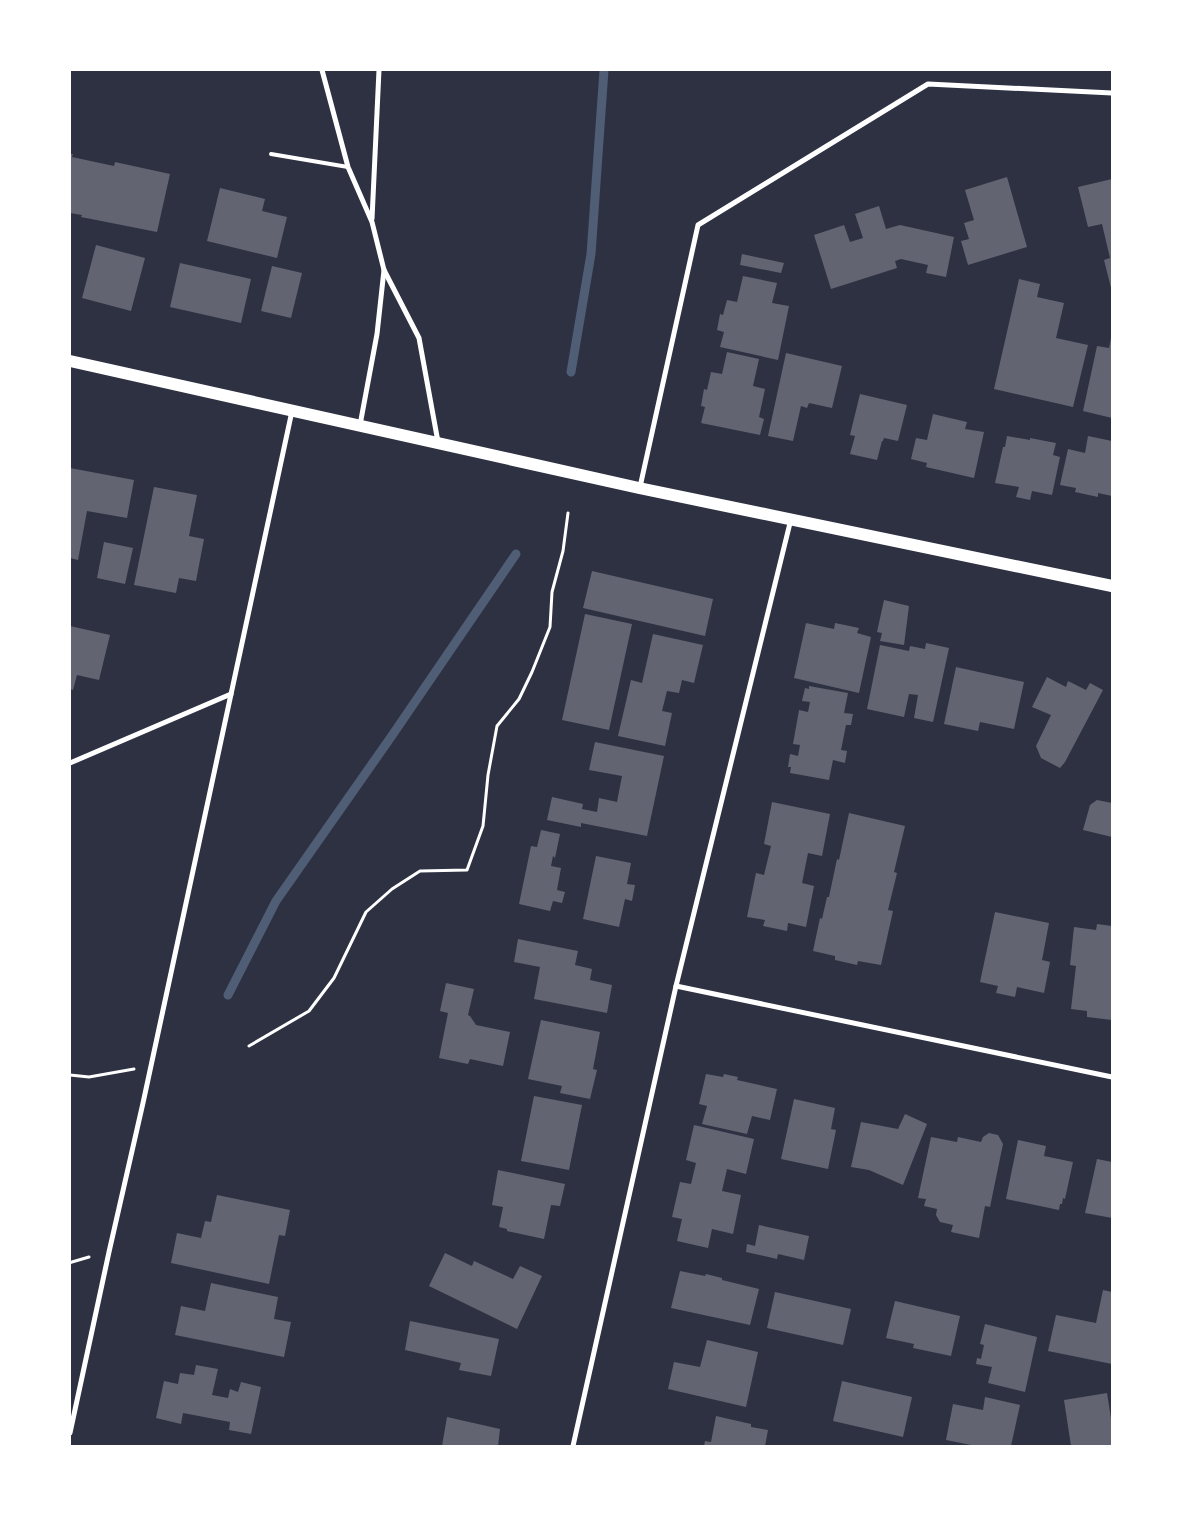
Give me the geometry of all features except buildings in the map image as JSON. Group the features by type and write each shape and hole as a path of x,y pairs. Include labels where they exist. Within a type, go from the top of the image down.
{"main road":[{"path":"70,361 640,488 1112,586"}],"street":[{"path":"322,70 348,167 372,222 384,270 419,338 438,443"},
{"path":"372,222 379,70"},
{"path":"640,488 698,225 928,84 1112,94"},
{"path":"360,425 377,334 384,270"},
{"path":"70,1432 292,411"},
{"path":"573,1446 676,986 791,519"},
{"path":"70,763 231,694"},
{"path":"676,986 1112,1077"}],"lane":[{"path":"271,154 348,167"}],"path":[{"path":"249,1046 309,1011 334,978 366,912 392,889 420,871 467,870 483,826 488,775 497,726 519,699 550,628 552,592 563,551 568,513"},
{"path":"70,1075 89,1077 150,1066"}],"waterway":[{"path":"571,372 591,254 604,70"},
{"path":"228,995 276,901 516,554"}]}
